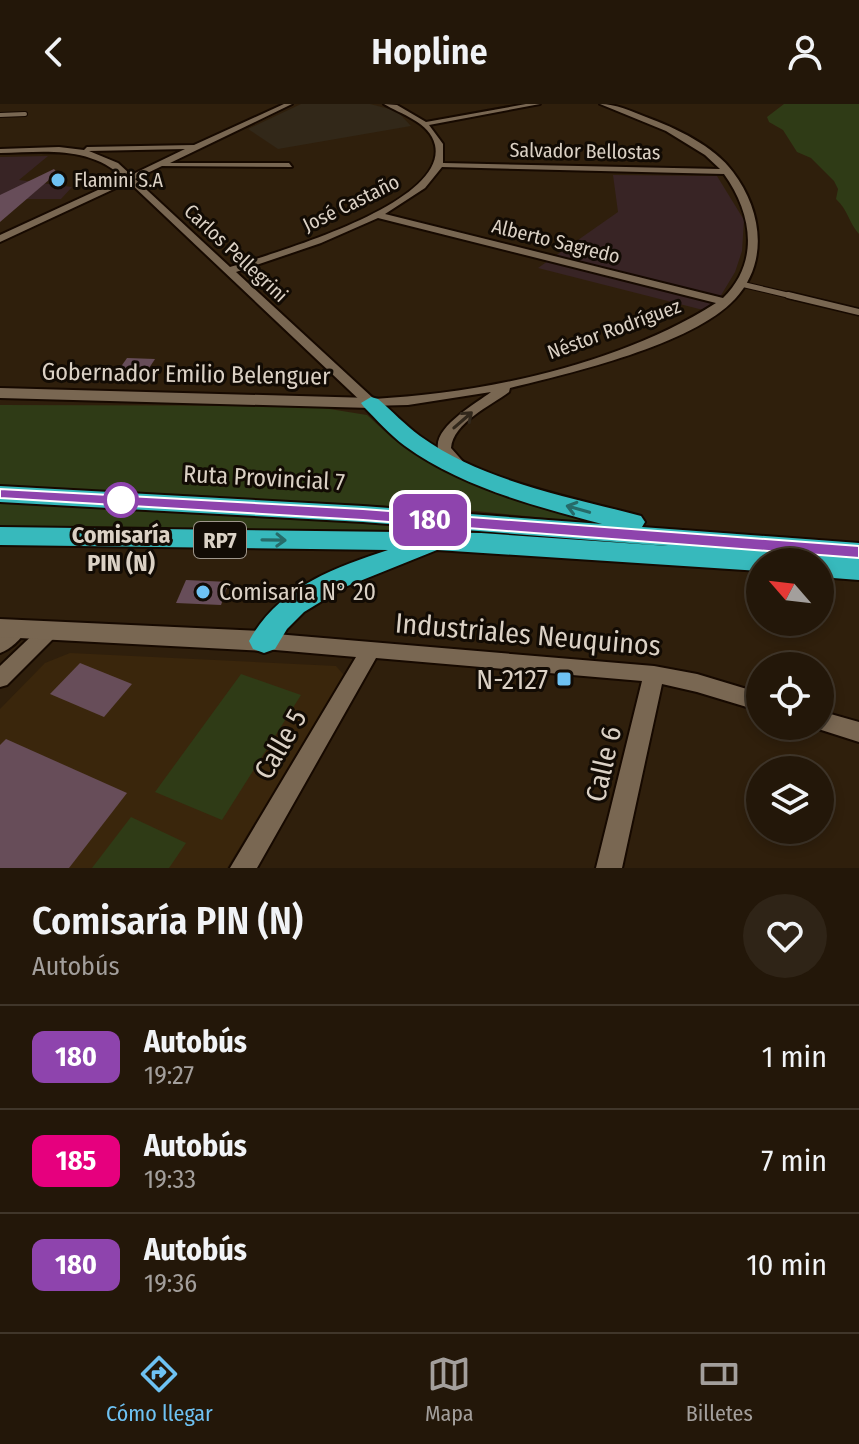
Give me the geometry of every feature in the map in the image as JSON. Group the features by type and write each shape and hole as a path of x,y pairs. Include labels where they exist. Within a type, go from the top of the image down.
{"highway":[{"path":"371,403 406,436 458,465 539,497 599,515 746,549"},
{"name":"Ruta Provincial 7","path":"0,494 363,514 746,551"},
{"name":"Ruta Provincial 7","path":"0,536 441,541 746,552"},
{"path":"264,641 281,617 307,596 339,579 441,541"},
{"name":"Ruta Provincial 7","path":"834,552 859,552"},
{"path":"834,568 859,570"}],"street":[{"path":"0,239 289,104"},
{"path":"387,104 424,124 441,148 440,165"},
{"path":"424,124 537,104"},
{"name":"Néstor Rodríguez","path":"371,403 411,401 510,384 639,345 702,318 725,302 741,284 754,252 755,233 745,198 729,172 703,148 685,137 603,104"},
{"name":"Carlos Pellegrini","path":"0,151 198,146"},
{"name":"Carlos Pellegrini","path":"65,149 101,157 130,178 371,403"},
{"path":"159,165 289,165"},
{"name":"Salvador Bellostas","path":"440,165 729,172"},
{"name":"José Castaño","path":"227,271 325,239 377,215 415,192 440,165"},
{"name":"Alberto Sagredo","path":"377,215 725,302"},
{"name":"Néstor Rodríguez","path":"458,465 443,449 448,434 465,417 510,384"},
{"name":"Gobernador Emilio Belenguer","path":"0,393 371,403"},
{"path":"0,679 49,631"},
{"name":"Industriales Neuquinos","path":"6,634 49,631 264,641 654,674 746,698"},
{"name":"Calle 5","path":"243,868 370,650"},
{"name":"Calle 6","path":"609,868 654,674"},
{"path":"834,724 859,732"}],"lane":[{"path":"0,115 25,114"},
{"path":"741,284 859,312"}],"shaded area":[{"path":"301,104 370,104 397,111 411,126 278,149 248,129"},
{"path":"48,156 19,180 72,187 61,199 0,199 0,157"},
{"path":"613,175 717,176 744,220 742,251 735,272 711,312 538,268 618,212"},
{"path":"70,653 336,666 344,675 227,868 0,868 0,709 45,663"}],"green space":[{"path":"784,104 859,104 859,234 836,199 838,189 834,181 811,158 797,152 783,130 769,122 767,117"},
{"path":"0,405 311,406 367,415 392,438 441,468 594,523 466,510 0,486"},
{"path":"0,503 298,518 552,537 0,531"},
{"path":"241,674 301,695 222,820 155,792"},
{"path":"131,817 186,843 169,868 92,868"}],"building":[{"path":"54,169 57,173 0,222 0,195"},
{"path":"127,358 155,359 140,382 111,381"},
{"name":"Comisaría N° 20","path":"186,580 229,582 221,605 176,603"},
{"path":"80,663 132,684 104,717 50,694"},
{"path":"6,739 127,793 69,868 0,868 0,745"}],"bus line":[{"name":"180","path":"0,494 363,514 859,552"}],"place":[{"name":"Flamini S.A","path":"58,180"},
{"name":"Comisaría PIN (N)","path":"121,500"},
{"name":"Comisaría N° 20","path":"203,592"},
{"name":"N-2127","path":"564,679"}]}
